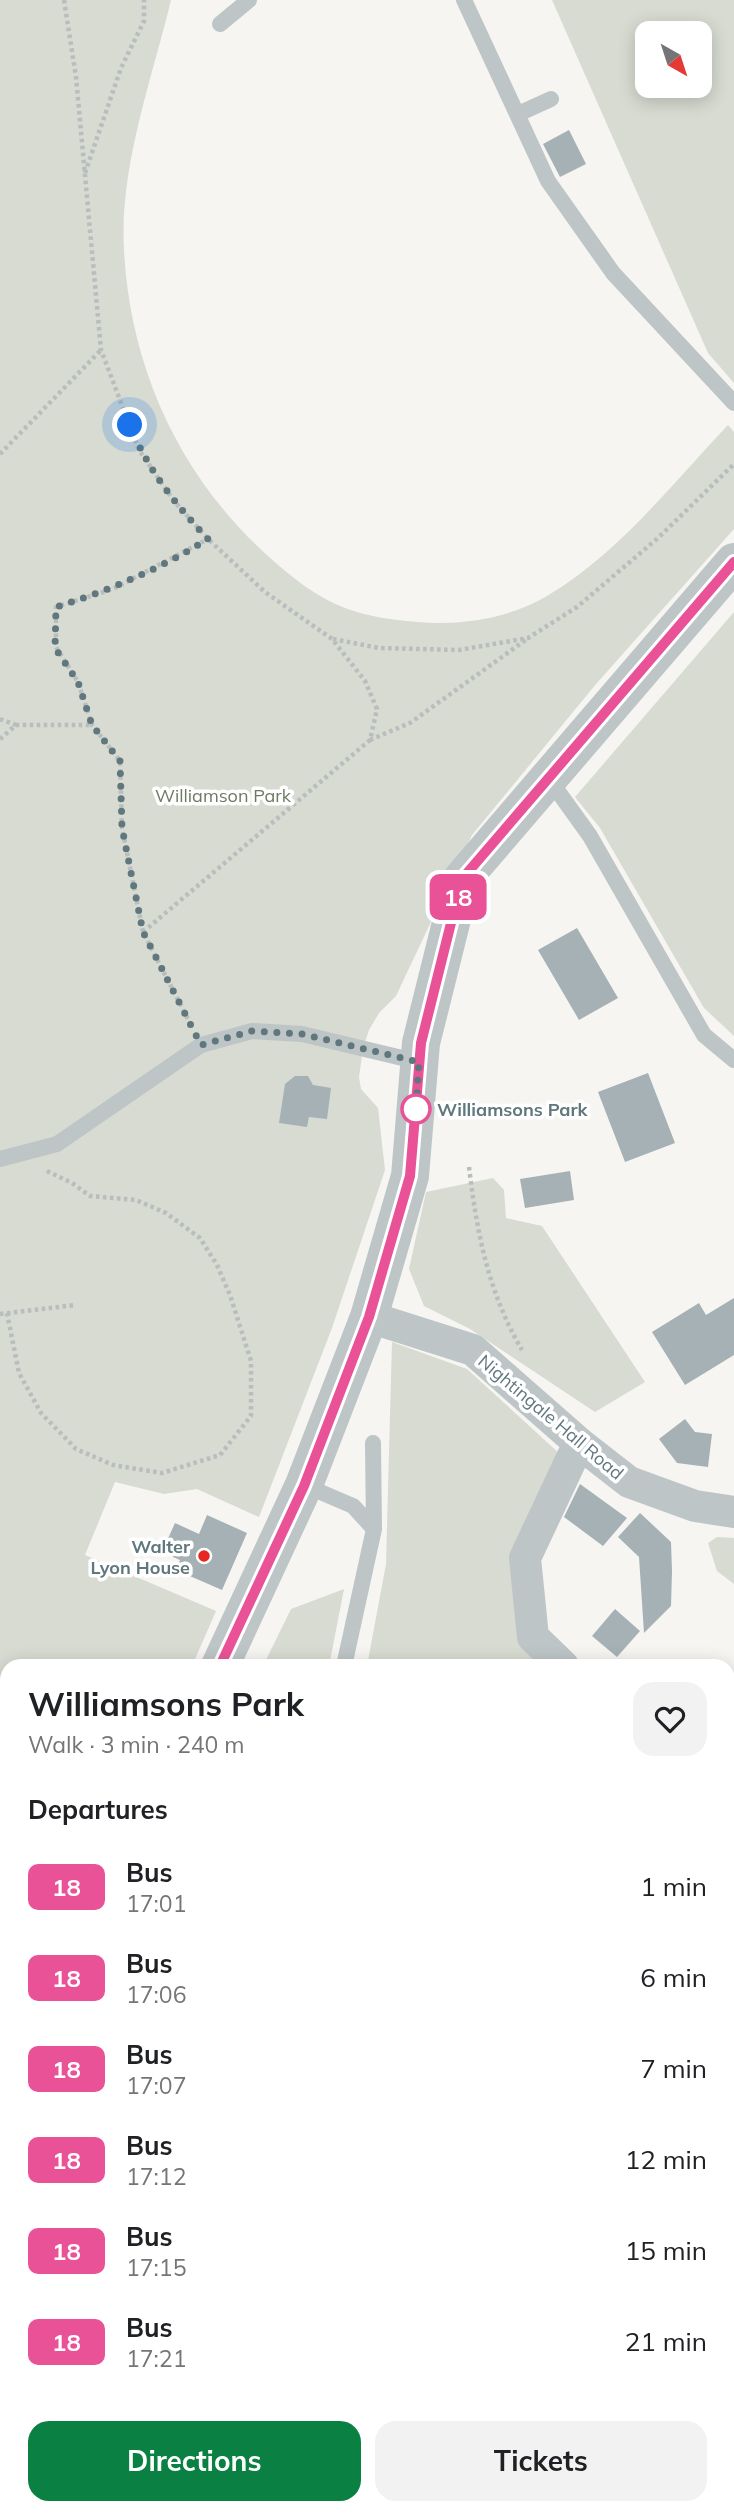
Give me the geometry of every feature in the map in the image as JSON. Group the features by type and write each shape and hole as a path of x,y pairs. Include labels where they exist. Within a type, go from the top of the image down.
{"street":[{"path":"223,1659 304,1486 369,1317 410,1176 419,1062 462,879 734,562"},
{"name":"Nightingale Hall Road","path":"369,1317 473,1350 579,1443 629,1482 695,1506 734,1512"},
{"path":"556,1659 533,1637 525,1558 579,1443"}],"lane":[{"path":"220,24 249,0"},
{"path":"464,0 548,181 613,273 734,403"},
{"path":"519,114 551,99"},
{"path":"548,777 590,836 704,1035 734,1060"},
{"path":"7,1157 57,1144 201,1045 252,1031 302,1034 419,1062"},
{"path":"346,1659 374,1529 373,1443"},
{"path":"304,1486 353,1506 374,1529"}],"path":[{"path":"64,0 76,77 101,350 139,450 174,501 208,539 265,592 332,639 365,681 377,709 370,740"},
{"path":"84,177 121,68 144,20 144,0"},
{"path":"0,454 101,350"},
{"path":"143,932 370,740 410,723 528,638 577,607 658,538 734,464"},
{"path":"201,1045 143,932 122,828 120,761 92,725 78,682 55,648 56,607 113,589 179,557 208,539"},
{"path":"332,639 379,648 459,650 528,638"},
{"path":"0,719 16,724 92,725"},
{"path":"0,739 16,724"},
{"path":"7,1157 72,1183 90,1196 136,1200 166,1213 200,1238 217,1265 230,1295 251,1362 251,1416 220,1455 162,1473 113,1465 76,1449 41,1413 19,1373 7,1313"},
{"path":"468,1167 475,1220 490,1279 501,1314 527,1358"},
{"path":"0,1314 75,1305"}],"green space":[{"name":"Williamson Park","path":"0,0 171,0 138,124 127,187 124,250 128,294 149,378 165,418 185,456 237,525 268,556 324,598 372,616 451,623 501,615 547,596 597,560 643,517 728,425 734,432 734,529 596,684 472,835 396,996 379,1013 369,1030 363,1048 359,1077 361,1089 378,1108 385,1170 332,1328 259,1517 197,1489 164,1494 115,1482 85,1555 216,1611 195,1659 0,1659"},
{"path":"552,0 734,0 734,383 708,353"},
{"path":"734,612 734,1036 704,1008 600,828 575,797"},
{"path":"493,1178 504,1190 506,1218 542,1226 645,1382 595,1412 470,1329 424,1306 409,1269 426,1192"},
{"path":"392,1342 467,1369 560,1454 512,1550 549,1659 368,1659 386,1564"},
{"path":"717,1537 734,1538 734,1584 717,1571 708,1543"},
{"path":"344,1589 330,1659 266,1659 291,1609"}],"building":[{"path":"569,130 586,164 560,177 543,144"},
{"path":"577,928 618,998 579,1020 538,950"},
{"path":"648,1073 675,1143 625,1162 598,1092"},
{"path":"295,1076 308,1076 313,1085 331,1088 327,1119 309,1117 307,1127 279,1123 285,1084"},
{"path":"570,1171 574,1200 525,1208 520,1179"},
{"path":"734,1298 734,1355 685,1385 652,1332 699,1303 706,1315"},
{"path":"685,1419 695,1432 712,1434 708,1467 677,1463 659,1439"},
{"path":"580,1484 627,1518 603,1546 564,1517"},
{"path":"640,1513 671,1542 672,1571 671,1606 644,1633 639,1557 618,1537"},
{"name":"Walter Lyon House","path":"207,1515 247,1533 222,1590 176,1570 180,1560 162,1552 175,1523 199,1534"},
{"path":"615,1609 640,1631 617,1657 592,1636"}],"bus line":[{"name":"18","path":"223,1659 304,1486 369,1317 410,1176 421,1043 462,879 734,562"}],"place":[{"name":"Williamsons Park","path":"416,1109"},
{"name":"Walter Lyon House","path":"204,1556"}],"route":[{"path":"130,425 139,450 174,501 208,539 179,557 113,589 56,607 55,648 78,682 92,725 120,761 122,828 143,932 201,1045 252,1031 302,1034 419,1062 416,1109"}]}
